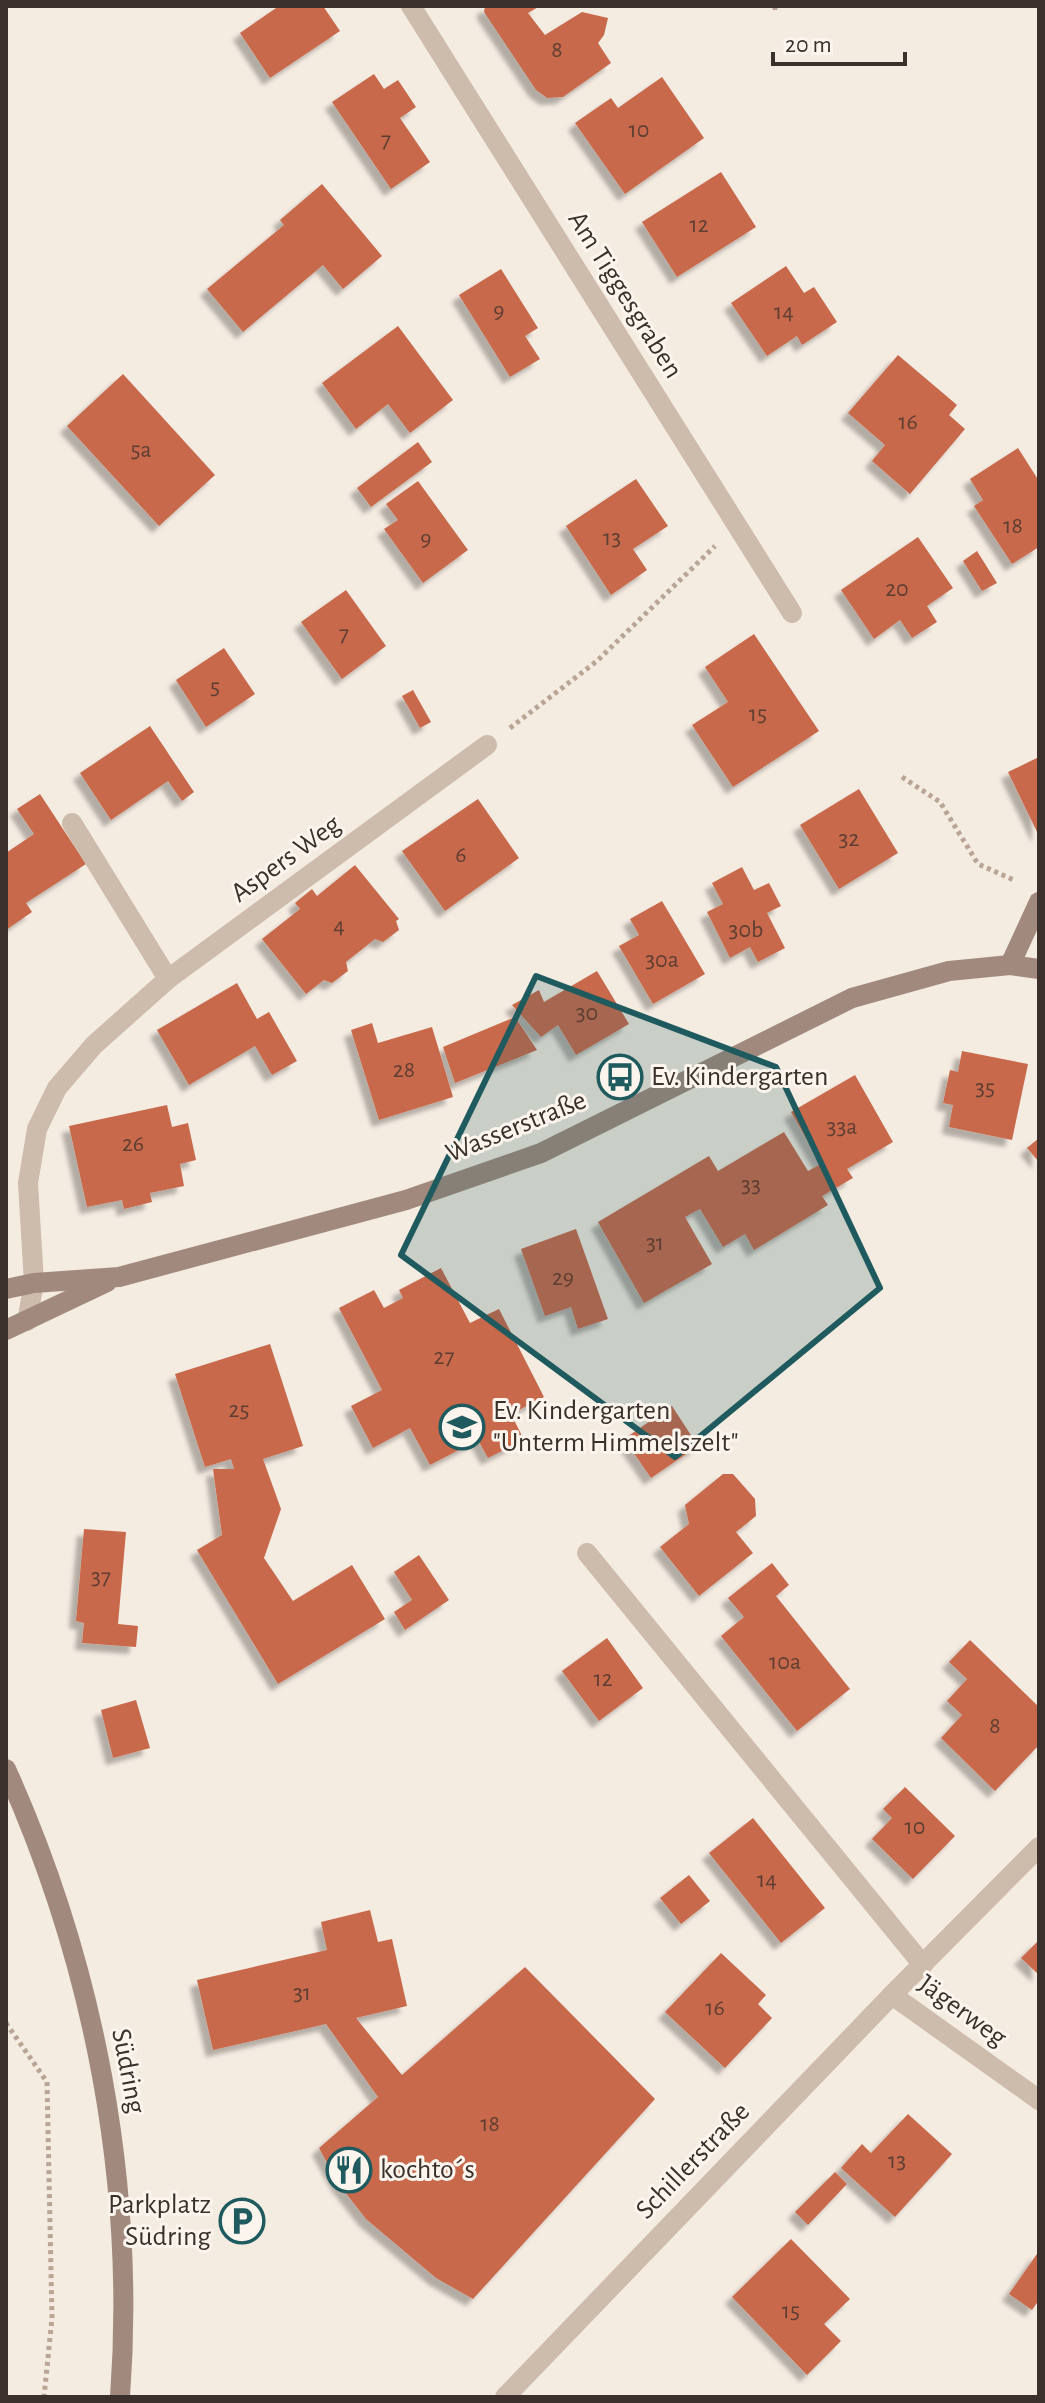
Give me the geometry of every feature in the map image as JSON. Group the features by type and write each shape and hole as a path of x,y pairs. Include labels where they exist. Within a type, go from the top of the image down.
{"main road":[{"path":"1010,965 1033,894"},
{"name":"Wasserstraße","path":"6,1330 119,1277 406,1200 541,1153 852,998 949,971 1010,965 1039,969"},
{"name":"Wasserstraße","path":"6,1289 34,1283 119,1277"},
{"name":"Südring","path":"6,1769 52,1885 77,1968 110,2116 119,2189 124,2310 120,2397"}],"street":[{"name":"Am Tiggesgraben","path":"411,6 792,613"},
{"name":"Aspers Weg","path":"27,1321 34,1283 28,1183 37,1129 57,1088 94,1045 168,979 487,745"},
{"path":"72,823 168,979"},
{"path":"587,1553 923,1965"},
{"name":"Schillerstraße","path":"505,2397 1039,1847"},
{"name":"Jägerweg","path":"892,1995 1039,2100"}],"path":[{"path":"487,745 597,661 736,526"},
{"path":"902,777 940,802 978,864 1033,894"},
{"path":"6,2023 47,2082 52,2318 44,2397"}],"highlighted area":[{"path":"536,976 776,1067 880,1288 675,1457 401,1255"}],"building":[{"path":"279,6 323,6 340,31 270,78 240,33"},
{"path":"485,6 540,6 528,13 545,35 582,12 608,18 604,35 598,43 611,63 563,97 547,98 536,90 484,12"},
{"path":"374,74 384,89 398,80 416,107 400,118 430,162 391,189 332,102"},
{"path":"662,77 704,138 625,194 575,123 611,98 618,108"},
{"path":"721,172 756,227 677,277 642,222"},
{"path":"322,184 382,256 343,289 323,265 243,332 207,289 284,225 280,220"},
{"path":"786,266 804,293 814,287 837,322 802,345 797,336 767,356 731,303"},
{"path":"501,269 538,328 525,336 540,359 510,377 459,295"},
{"path":"398,326 453,400 410,433 388,404 356,429 322,383"},
{"path":"898,355 957,405 949,415 965,429 910,494 872,461 885,445 848,413"},
{"path":"123,374 215,475 159,526 67,426"},
{"path":"418,442 432,462 371,507 357,488"},
{"path":"1018,448 1039,481 1039,547 1012,564 974,506 983,500 970,479"},
{"path":"636,479 668,526 633,549 647,570 611,595 566,526"},
{"path":"418,481 468,550 423,583 384,529 398,520 386,504"},
{"path":"918,537 953,588 927,606 937,622 912,638 900,620 874,639 841,590"},
{"path":"977,551 997,583 982,591 963,561"},
{"path":"346,590 386,646 342,679 301,622"},
{"path":"754,634 819,731 733,787 692,725 728,702 705,667"},
{"path":"224,648 255,694 206,727 176,680"},
{"path":"413,690 431,722 420,728 402,696"},
{"path":"150,726 194,792 182,801 168,781 111,820 80,773"},
{"path":"1039,757 1039,836 1008,772"},
{"path":"859,789 898,853 839,889 800,825"},
{"path":"40,794 86,864 26,903 32,912 6,930 6,853 34,834 17,809"},
{"path":"478,799 519,858 445,911 402,851"},
{"path":"355,865 399,919 396,921 399,930 383,942 375,939 346,962 348,971 332,983 324,980 306,994 262,939 300,909 295,903 312,889 317,896"},
{"path":"742,867 754,890 769,883 781,906 767,913 785,948 758,962 750,947 730,958 707,912 723,904 712,883"},
{"path":"662,901 705,974 653,1004 619,946 639,935 630,919"},
{"path":"597,971 629,1024 576,1055 558,1025 541,1037 512,1005 539,990 544,1002"},
{"path":"237,983 257,1019 269,1012 297,1061 272,1075 255,1046 189,1085 157,1030"},
{"path":"515,1017 537,1050 455,1083 443,1047"},
{"path":"372,1023 378,1043 432,1027 453,1097 379,1120 351,1030"},
{"path":"962,1051 1028,1064 1012,1140 949,1127 953,1105 943,1103 950,1070 958,1072"},
{"path":"855,1075 893,1142 847,1169 853,1178 822,1196 828,1205 754,1250 745,1234 723,1247 700,1209 685,1217 712,1264 644,1303 598,1222 709,1156 718,1171 784,1132 808,1171 821,1164 791,1112"},
{"path":"167,1105 172,1127 188,1123 196,1160 180,1164 184,1186 150,1193 152,1202 124,1209 122,1200 87,1207 69,1126"},
{"path":"1039,1138 1039,1162 1027,1148"},
{"path":"576,1229 608,1319 578,1329 571,1307 545,1316 521,1249"},
{"path":"441,1268 470,1323 499,1309 544,1397 511,1414 524,1440 488,1458 478,1440 430,1465 410,1428 373,1448 351,1406 382,1390 339,1308 374,1290 384,1308 403,1298 399,1290"},
{"path":"270,1344 303,1446 263,1459 281,1509 264,1558 293,1601 352,1565 385,1619 278,1684 197,1550 222,1535 213,1469 234,1469 231,1459 205,1467 175,1374"},
{"path":"672,1406 698,1446 651,1478 624,1439"},
{"path":"723,1474 733,1474 755,1499 756,1516 736,1532 753,1553 699,1596 660,1547 689,1524 685,1505"},
{"path":"84,1529 126,1532 118,1624 138,1626 136,1647 82,1643 84,1623 76,1621"},
{"path":"419,1555 449,1600 405,1630 394,1612 412,1600 394,1572"},
{"path":"772,1563 789,1585 776,1596 850,1689 797,1731 721,1636 744,1617 728,1598"},
{"path":"607,1638 643,1688 599,1721 562,1671"},
{"path":"970,1640 1039,1707 1039,1745 995,1791 941,1738 962,1715 947,1701 967,1679 949,1662"},
{"path":"136,1700 150,1748 113,1758 101,1710"},
{"path":"905,1787 955,1836 913,1879 872,1839 892,1818 883,1809"},
{"path":"753,1818 825,1908 781,1943 709,1853"},
{"path":"689,1875 710,1901 681,1924 660,1898"},
{"path":"370,1910 378,1942 392,1939 407,2006 356,2018 402,2075 525,1967 655,2099 473,2299 436,2278 366,2219 338,2183 319,2148 378,2097 326,2024 213,2050 197,1980 327,1950 321,1922"},
{"path":"1039,1940 1039,1975 1021,1958"},
{"path":"721,1953 766,1995 758,2004 772,2018 725,2068 665,2012"},
{"path":"908,2114 952,2154 895,2217 841,2168 862,2144 871,2153"},
{"path":"835,2172 847,2184 808,2225 795,2212"},
{"path":"791,2239 850,2299 824,2324 841,2341 807,2375 732,2297"},
{"path":"1039,2251 1039,2300 1032,2310 1009,2294"}],"place":[{"name":"Ev. Kindergarten","path":"620,1077"},
{"name":"Ev. Kindergarten \"Unterm Himmelszelt\"","path":"462,1427"},
{"name":"kochto´s","path":"349,2170"},
{"name":"Parkplatz Südring","path":"242,2221"}]}
